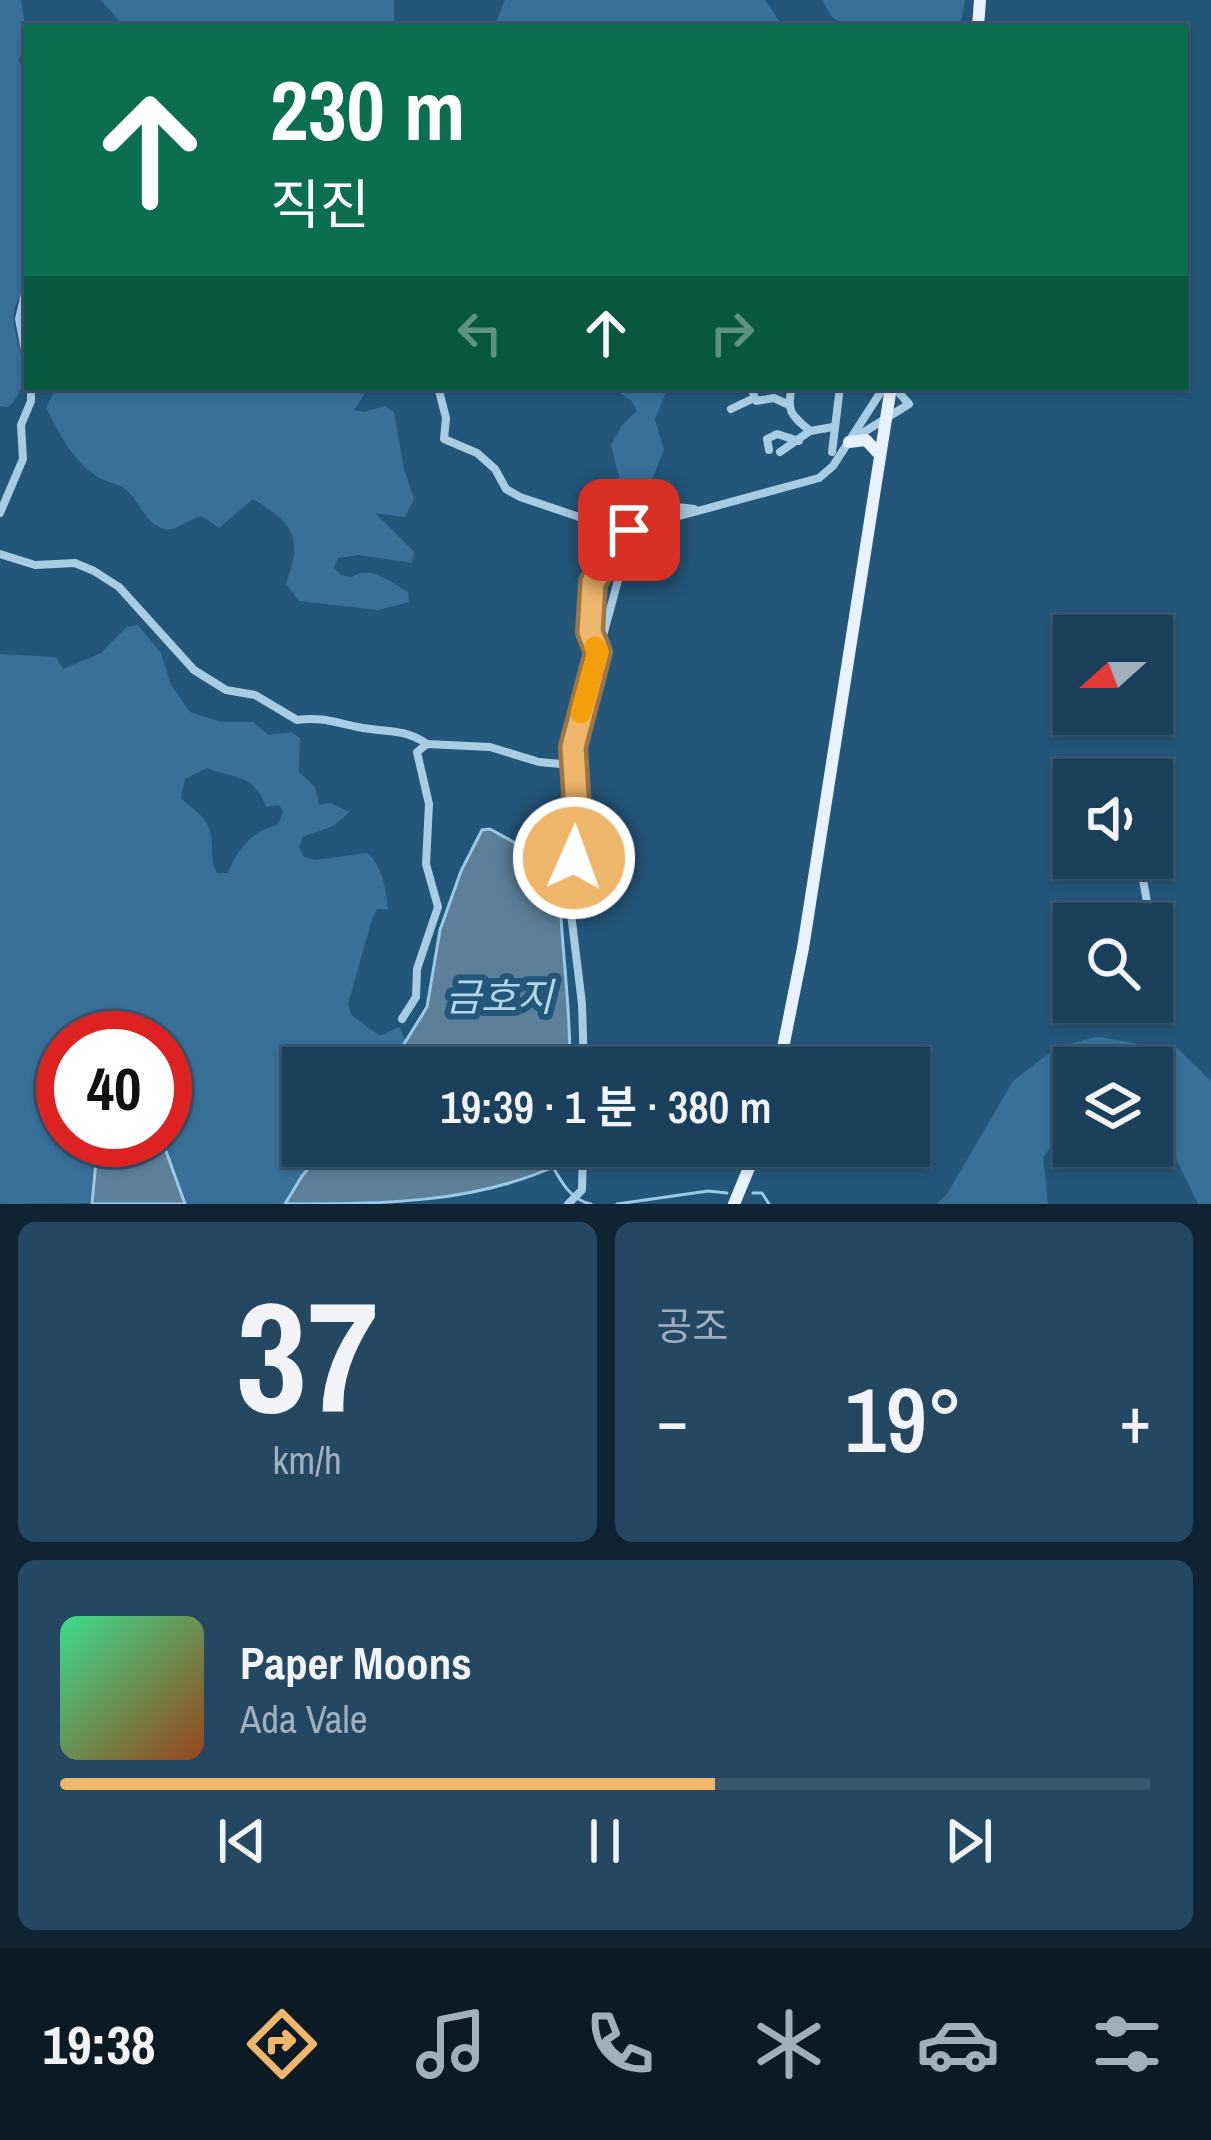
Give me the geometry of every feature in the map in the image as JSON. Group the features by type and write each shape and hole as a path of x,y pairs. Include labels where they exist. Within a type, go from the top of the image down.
{"main road":[{"path":"783,1047 890,390"},
{"path":"849,442 866,440 880,455"},
{"path":"738,1201 750,1167"}],"street":[{"path":"24,298 19,319 24,345"},
{"path":"0,513 23,459 21,425 32,401 31,390"},
{"path":"439,390 446,418 444,439 477,453 512,493 594,522 614,521 629,530"},
{"path":"752,390 759,403 774,398 787,404"},
{"path":"791,390 787,404 791,415 810,431"},
{"path":"832,452 839,390"},
{"path":"583,1047 570,905 577,810 572,765 576,733 624,558 649,527 696,510 810,482 833,466 888,390"},
{"path":"849,442 909,404 893,390"},
{"path":"730,409 754,398"},
{"path":"772,447 833,427"},
{"path":"758,432 772,447"},
{"path":"772,447 777,434 800,441"},
{"path":"598,652 590,632 593,582 629,530 659,509 696,510"},
{"path":"0,554 35,565 75,563 94,571 119,587 194,670 226,690 255,694 297,720 320,717 365,728 407,731 427,744 490,747 538,762 572,765"},
{"path":"402,1019 416,997 417,969 438,908 426,864 429,804 417,752 427,744"},
{"path":"568,1204 582,1190 583,1167"}],"shaded area":[{"path":"0,0 21,0 24,48 18,61 24,67 24,299 18,300 14,326 23,380 8,407 0,406"},
{"path":"101,0 394,0 394,24 121,24"},
{"path":"505,0 765,0 781,24 492,24"},
{"path":"822,0 965,0 961,24 841,24"},
{"path":"55,390 367,390 354,410 385,406 394,412 414,499 405,517 375,513 414,552 412,563 359,555 338,558 334,568 352,577 366,572 380,576 408,592 409,602 378,610 299,601 286,584 294,554 291,533 278,516 253,499 219,528 201,516 174,528 158,526 125,489 101,479 81,463 46,408"},
{"path":"615,390 667,390 655,419 664,450 648,489 634,504 602,502 592,497 591,486 613,485 619,477 611,445 637,411 632,401"},
{"path":"138,625 161,653 171,685 190,712 221,722 253,722 269,735 291,732 300,738 299,772 315,787 319,805 330,803 350,812 333,826 303,837 299,847 304,857 315,860 367,853 383,879 388,909 377,909 372,919 348,1004 351,1015 380,1036 399,1027 406,1041 402,1047 282,1047 282,1167 310,1167 285,1204 185,1204 172,1167 192,1167 192,1011 36,1011 36,1167 96,1167 93,1203 0,1204 0,654 56,657 63,669 101,653 127,627","holes":["207,768 255,788 266,807 279,805 283,811 278,825 247,842 228,873 217,873 208,826 181,798 185,779"]},
{"path":"1096,1037 1159,1047 1057,1047"},
{"path":"1173,1048 1211,1081 1211,1204 1198,1204 1173,1152"},
{"path":"1053,1050 1053,1144 1043,1157 1048,1204 937,1204 947,1194 1013,1081"}],"water":[{"name":"금호지","path":"490,829 559,867 570,1047 402,1047 427,1007 440,930 482,830"},
{"path":"95,1167 172,1167 185,1204 92,1204"},
{"path":"310,1167 553,1167 496,1187 427,1199 285,1204"}],"waterway":[{"path":"553,1167 572,1194 591,1204"},
{"path":"617,1204 708,1191 727,1193"},
{"path":"753,1193 762,1193 769,1204"}],"slow traffic":[{"path":"581,713 598,652 595,647"}],"route":[{"path":"574,858 573,747 598,652 590,632 593,582 629,530"}]}
